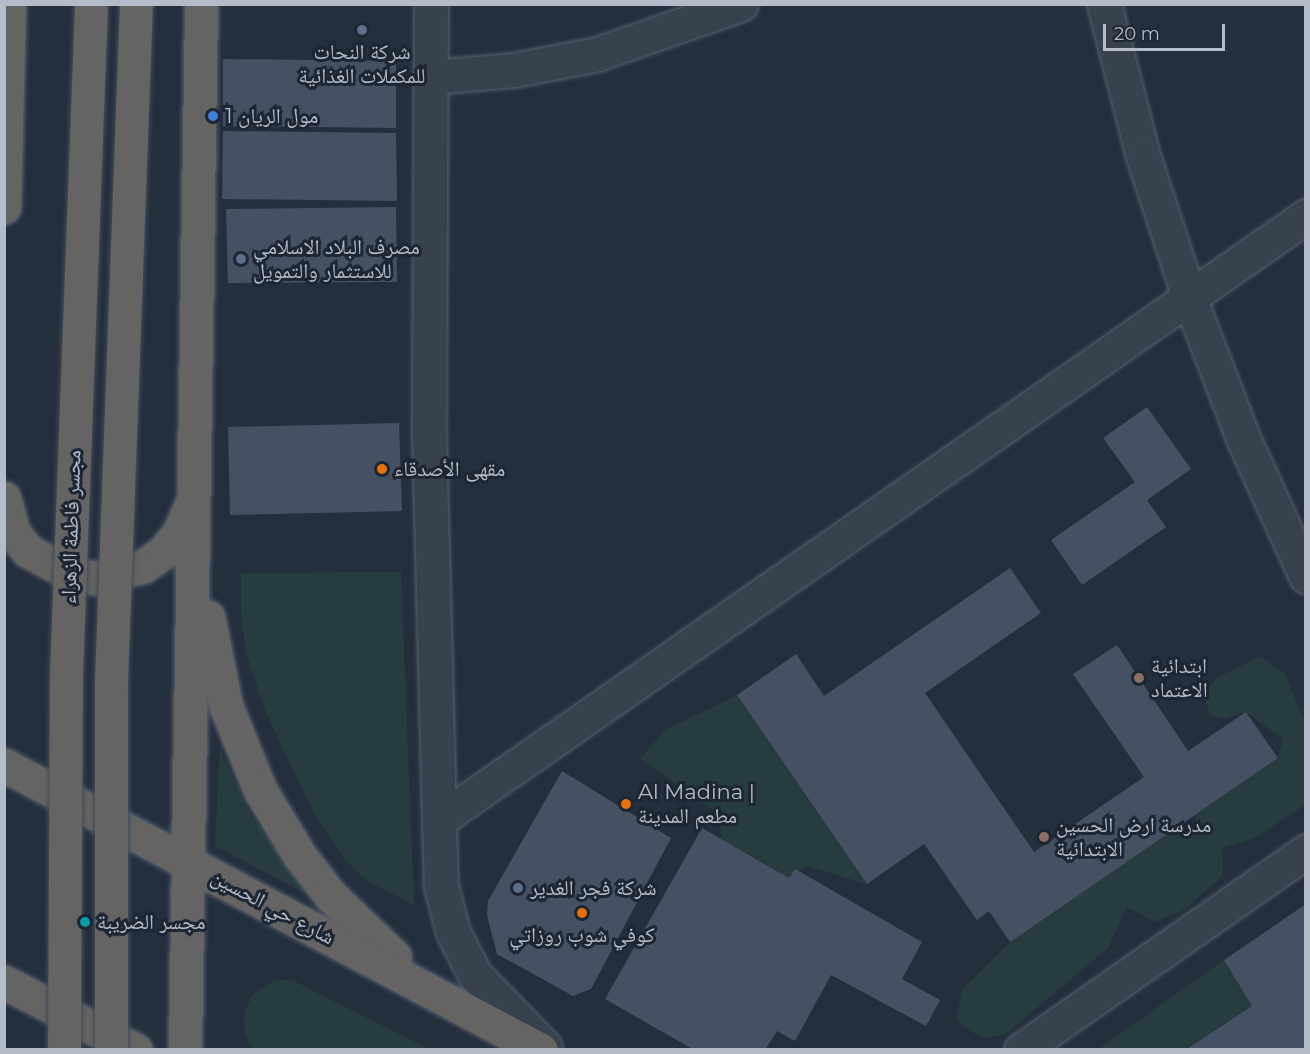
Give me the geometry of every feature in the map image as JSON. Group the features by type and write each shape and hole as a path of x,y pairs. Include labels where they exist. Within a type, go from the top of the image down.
{"highway":[{"path":"4,207 9,4"},
{"name":"مجسر فاطمة الزهراء","path":"64,1050 66,662 91,4"},
{"path":"111,1050 111,681 136,4"},
{"path":"185,1050 196,486 201,4"},
{"path":"4,498 13,532 28,550 71,574 96,578 120,575 144,566 164,552 191,510 196,486"},
{"path":"196,486 215,663 234,729 260,790 300,856 331,896 379,945 448,1000"},
{"name":"شارع حي الحسين","path":"4,765 541,1050"},
{"path":"4,982 136,1050"}],"street":[{"path":"431,4 429,436 441,886 457,940 475,975 549,1050"},
{"path":"431,77 514,70 597,54 741,4"},
{"path":"1104,4 1143,156 1189,297 1243,438 1305,576"},
{"path":"439,820 1305,216"},
{"path":"1021,1050 1305,851"}],"green space":[{"path":"401,572 414,905 369,882 347,862 315,816 266,713 246,653 241,612 241,573"},
{"path":"1261,656 1285,674 1305,722 1305,805 1255,838 1222,848 1223,875 1186,909 1155,922 1127,907 1108,948 1006,1034 983,1039 956,1021 962,989 1010,942 1172,830 1181,836 1197,830 1195,815 1278,758 1283,739 1246,712 1222,719 1210,715 1203,693 1218,677"},
{"path":"737,695 867,884 807,866 789,878 747,853 721,850 720,814 640,759 665,730"},
{"path":"220,749 250,814 310,896 215,846"},
{"path":"1224,960 1252,1006 1185,1049 1097,1050"},
{"path":"275,980 292,980 429,1049 254,1049 245,1036 244,1013 252,995"}],"building":[{"path":"223,59 396,61 396,128 223,126"},
{"path":"223,131 396,133 397,201 222,199"},
{"path":"396,207 397,282 228,283 226,209"},
{"path":"1147,407 1191,469 1147,500 1166,527 1082,585 1051,540 1135,482 1103,438"},
{"path":"399,423 402,511 230,515 228,427"},
{"path":"1010,568 1041,613 925,693 1034,852 1144,777 1073,674 1117,645 1188,751 1246,712 1278,758 1010,942 989,911 977,920 924,844 867,884 737,695 796,654 824,696"},
{"path":"562,771 671,838 591,989 573,996 497,954 487,915 488,901"},
{"path":"702,828 789,878 795,869 922,942 902,979 940,1000 926,1026 831,975 795,1041 777,1031 765,1050 694,1050 605,999"},
{"path":"1306,904 1306,1050 1185,1050 1252,1006 1224,960"}],"place":[{"name":"شركة النحات للمكملات الغذائية","path":"362,30"},
{"name":"مول الريان 1","path":"213,116"},
{"name":"مصرف البلاد الاسلامي للاستثمار والتمويل","path":"241,259"},
{"name":"مقهى الأصدقاء","path":"382,469"},
{"name":"ابتدائية الاعتماد","path":"1139,678"},
{"name":"Al Madina | مطعم المدينة","path":"626,804"},
{"name":"مدرسة ارض الحسين الابتدائية","path":"1044,837"},
{"name":"شركة فجر الغدير","path":"518,888"},
{"name":"كوفي شوب روزاتي","path":"582,913"},
{"name":"مجسر الضريبة","path":"85,922"}]}
